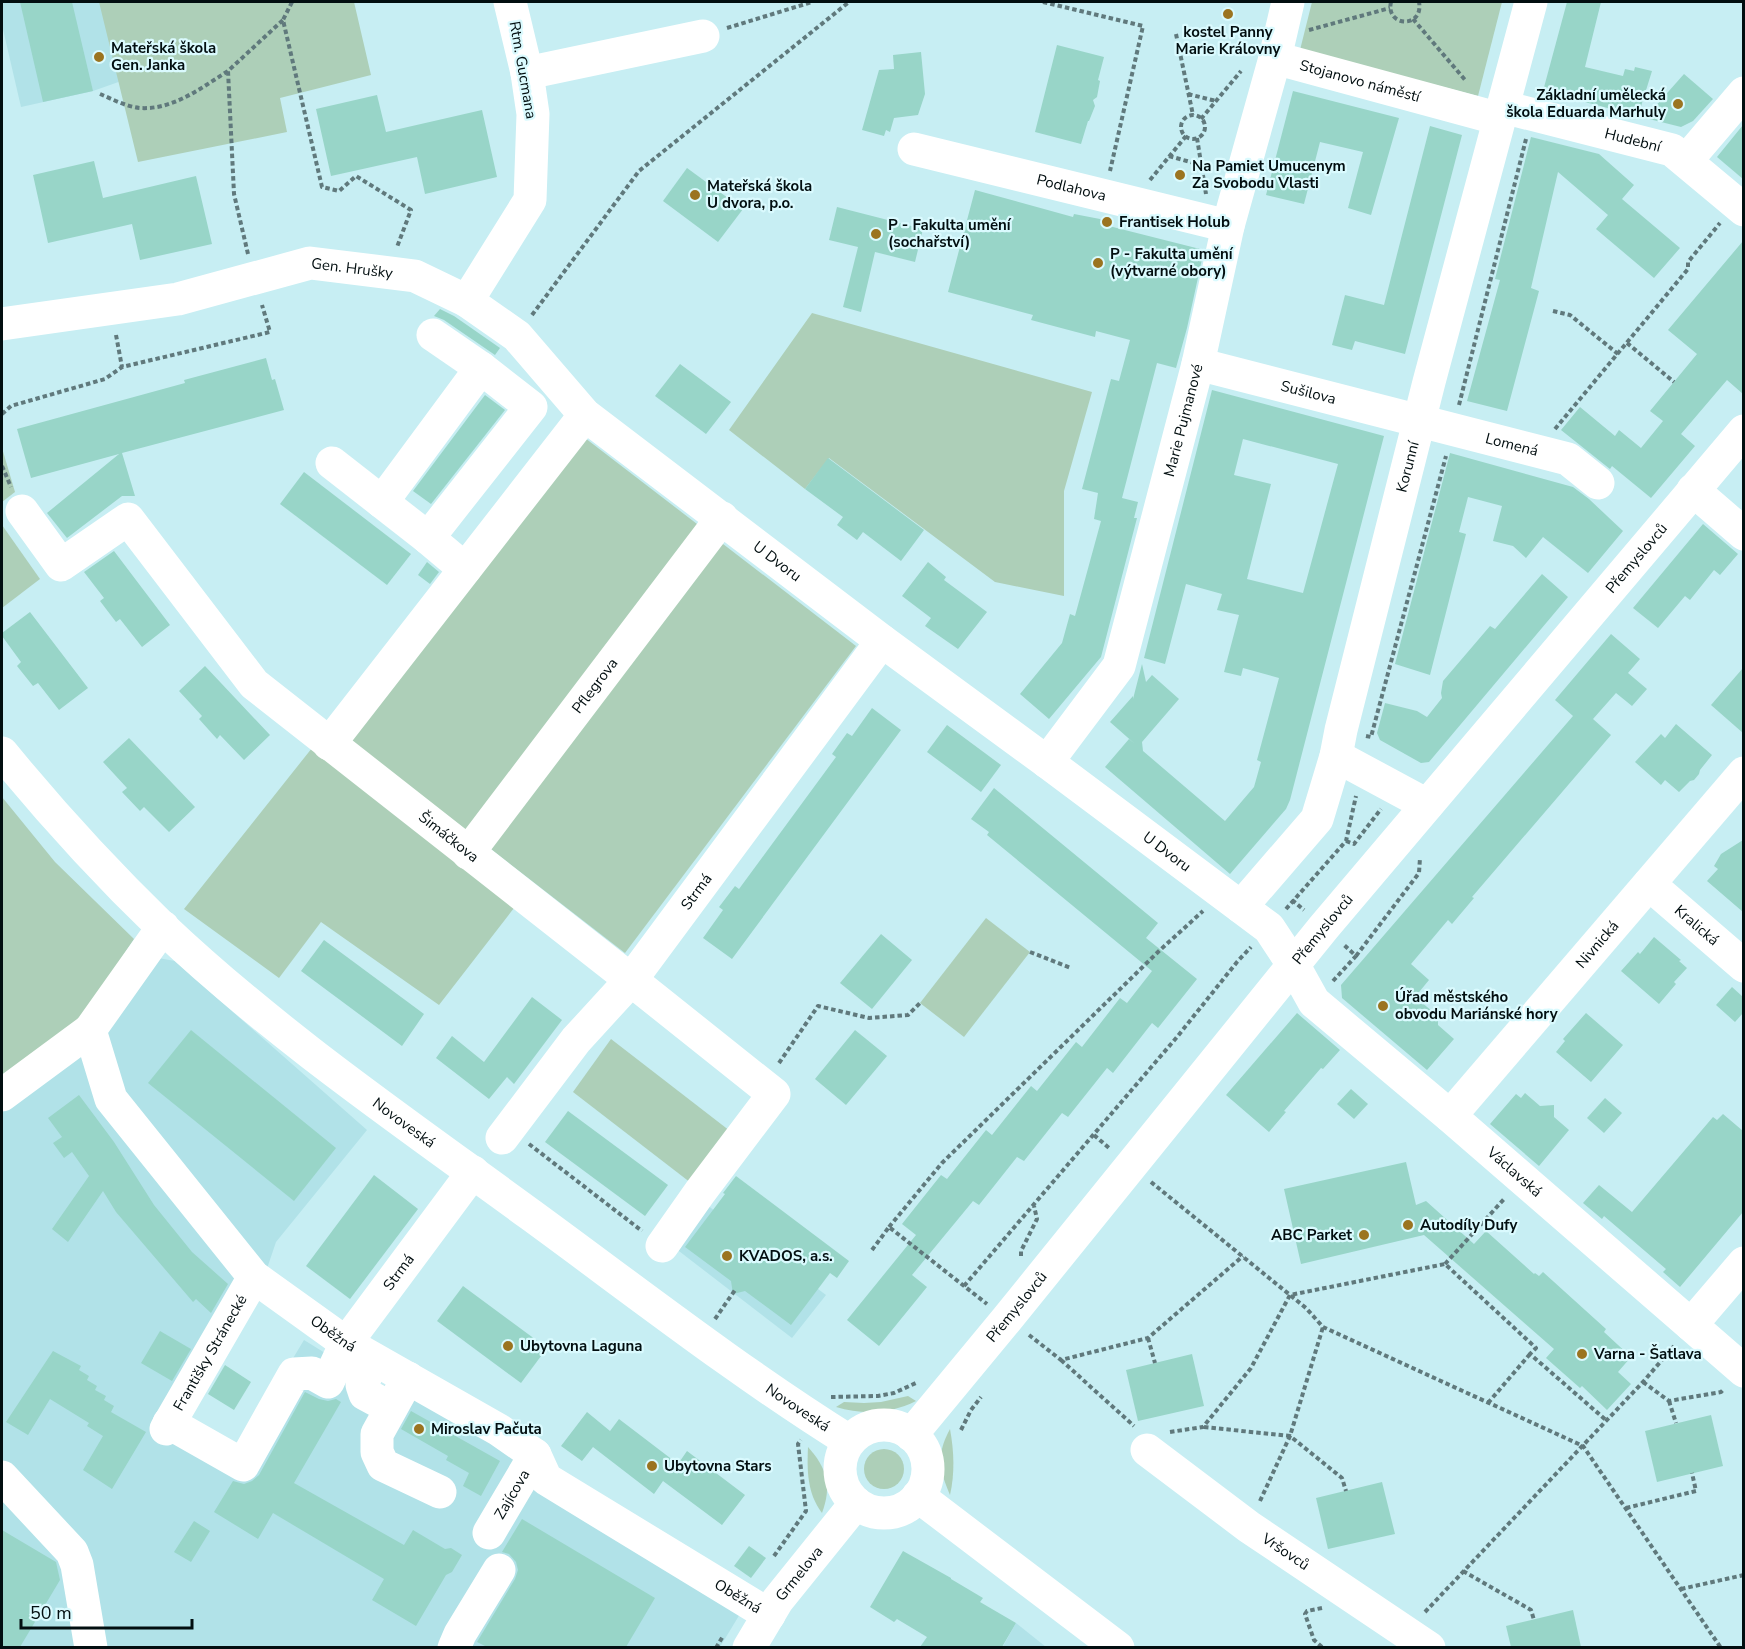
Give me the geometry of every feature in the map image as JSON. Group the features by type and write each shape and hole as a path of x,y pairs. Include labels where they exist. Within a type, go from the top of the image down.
{"street":[{"name":"Rtm. Gucmana","path":"467,301 530,200 533,114 527,73 510,2"},
{"path":"1277,48 1288,2"},
{"name":"Korunní","path":"1226,905 1317,819 1349,763 1419,420 1531,2"},
{"path":"527,73 703,36"},
{"name":"Stojanovo náměstí","path":"1277,48 1502,113"},
{"name":"Marie Pujmanové","path":"1047,762 1119,666 1198,364 1219,224 1277,48"},
{"path":"1686,161 1743,93"},
{"name":"Hudební","path":"1502,113 1672,150 1739,207"},
{"name":"Podlahova","path":"915,149 1219,224"},
{"name":"Gen. Hrušky","path":"2,324 178,299 310,263 415,276 467,301 517,336 585,415"},
{"path":"428,538 531,407 481,368 433,335"},
{"name":"Sušilova","path":"1198,364 1419,420"},
{"path":"382,502 481,368"},
{"path":"329,744 585,415"},
{"name":"U Dvoru","path":"585,415 882,641 1047,762 1226,905 1269,928 1285,976"},
{"name":"Lomená","path":"1419,420 1569,459 1598,483"},
{"name":"Přemyslovců","path":"911,1435 1123,1159 1285,976 1331,919 1418,800 1743,431"},
{"path":"332,463 465,569"},
{"path":"1693,490 1743,534"},
{"name":"Šimáčkova","path":"22,511 61,565 128,519 254,684 763,1086"},
{"name":"Pflegrova","path":"468,853 722,518"},
{"name":"Strmá","path":"513,1139 576,1040 631,980 882,641"},
{"name":"Novoveská","path":"2,753 76,841 163,927 237,993 313,1054 700,1338 820,1411 849,1441"},
{"path":"1349,763 1418,800"},
{"name":"Nivnická","path":"1450,1116 1743,772"},
{"name":"Kralická","path":"1648,885 1743,966"},
{"path":"2,1095 90,1030 163,927"},
{"name":"Václavská","path":"1285,976 1743,1370"},
{"name":"Oběžná","path":"90,1030 111,1099 254,1276 359,1351 500,1430 535,1455 546,1479 757,1607"},
{"path":"662,1246 774,1094 763,1086"},
{"name":"Strmá","path":"359,1351 473,1172"},
{"path":"1691,1325 1743,1263"},
{"name":"Františky Stránecké","path":"254,1276 168,1426 243,1465 294,1374 312,1373 328,1382 359,1351"},
{"path":"359,1351 365,1394 391,1408"},
{"path":"408,1378 377,1434 377,1452 383,1465 440,1492"},
{"path":"879,1425 896,1427 911,1435 922,1448 927,1464 926,1481 918,1497 905,1508 888,1512 871,1511 856,1503 845,1490 840,1473 841,1456 849,1441 862,1430 879,1425"},
{"name":"Vršovců","path":"1150,1437 1249,1527 1417,1640"},
{"name":"Zajícova","path":"489,1533 535,1455"},
{"path":"2,1477 72,1552 77,1565 91,1647"},
{"path":"918,1497 1118,1647"},
{"name":"Grmelova","path":"749,1647 757,1607 777,1601 856,1503"},
{"path":"454,1647 499,1570"}],"path":[{"path":"100,94 138,108 172,104 199,90 228,70 283,20 292,2"},
{"path":"703,36 812,2"},
{"path":"517,336 639,171 849,2"},
{"path":"1043,2 1143,26 1118,198"},
{"path":"1391,2 1391,13 1403,22 1413,19 1419,13 1419,2"},
{"path":"1277,48 1390,8"},
{"path":"1413,19 1471,87"},
{"path":"283,20 322,187 339,191 356,176 411,210 388,273"},
{"path":"1176,34 1193,115"},
{"path":"2,414 11,406 105,379 122,367 270,332 254,278 234,194 228,70"},
{"path":"1202,119 1242,70"},
{"path":"1188,94 1216,101"},
{"path":"1185,136 1182,124 1185,118 1193,115 1202,119 1204,124 1204,131 1197,138"},
{"path":"1118,198 1169,156 1185,136"},
{"path":"1185,136 1197,138"},
{"path":"1197,138 1201,165 1219,224"},
{"path":"1169,156 1201,165"},
{"path":"1537,450 1688,269 1688,262 1739,207"},
{"path":"110,310 122,367"},
{"path":"1553,311 1570,315 1618,354"},
{"path":"1627,343 1674,382"},
{"path":"964,1286 1177,1037 1237,962 1346,841 1349,763 1371,737"},
{"path":"1346,841 1354,844 1381,809 1418,800"},
{"path":"872,1250 942,1163 1159,951 1226,905"},
{"path":"1314,1002 1356,956 1342,944"},
{"path":"1030,952 1071,968"},
{"path":"763,1086 818,1006 869,1018 908,1015 920,1003"},
{"path":"1094,1135 1306,1308 1323,1327 1583,1446 1721,1647"},
{"path":"513,1139 662,1246"},
{"path":"1290,1295 1445,1264 1522,1179"},
{"path":"1022,1260 1021,1251 1037,1219 1034,1206"},
{"path":"889,1227 977,1296"},
{"path":"1062,1360 1148,1338 1243,1256"},
{"path":"1445,1264 1536,1347 1488,1403"},
{"path":"717,1316 735,1290"},
{"path":"1203,1427 1251,1368 1290,1295"},
{"path":"1417,1640 1463,1571 1643,1382 1691,1325"},
{"path":"1249,1527 1290,1436 1323,1327"},
{"path":"1029,1335 1062,1360 1150,1437 1203,1427 1290,1436 1342,1478 1346,1491"},
{"path":"1148,1338 1155,1363"},
{"path":"1530,1354 1606,1421"},
{"path":"1669,1401 1721,1392 1743,1370"},
{"path":"1643,1382 1669,1401 1676,1423"},
{"path":"769,1564 806,1511 798,1444 820,1411 832,1396 878,1396 909,1387"},
{"path":"1626,1508 1696,1491 1692,1473"},
{"path":"1463,1571 1531,1610 1534,1620"},
{"path":"1681,1589 1743,1575"},
{"path":"1323,1647 1314,1640 1305,1614 1307,1611 1334,1606 1345,1592"},
{"path":"716,1647 757,1607"}],"shaded area":[{"name":"Mateřská škola Gen. Janka","path":"2,2 273,2 243,38 93,91 21,107 2,25"},
{"path":"158,958 175,961 367,1130 276,1242 257,1298 187,1421 236,1453 304,1340 359,1374 509,1441 743,1609 720,1647 2,1647 2,1111 85,1052"},
{"path":"707,1205 826,1295 792,1338 675,1248"},
{"path":"1016,1623 1046,1647 1002,1648"}],"green space":[{"path":"99,2 354,2 371,75 280,98 287,132 138,162"},
{"path":"1312,2 1502,2 1478,96 1300,50"},
{"path":"812,313 1092,392 1064,491 1064,596 995,582 829,458 805,489 729,430"},
{"path":"585,438 856,646 625,953 350,740"},
{"path":"2,448 15,492 2,502"},
{"path":"2,525 40,579 2,608"},
{"path":"312,748 514,908 439,1005 321,922 279,978 184,909"},
{"path":"2,797 55,862 134,939 81,1020 2,1075"},
{"path":"986,918 1030,952 964,1037 920,1003"},
{"path":"611,1039 730,1131 691,1183 573,1092"},
{"path":"908,1396 916,1401 886,1411 866,1412 836,1407 844,1402 881,1402"},
{"path":"950,1429 953,1478 950,1495 941,1470 941,1454"},
{"path":"808,1447 820,1462 826,1478 827,1494 822,1513 811,1490 808,1473"},
{"path":"884,1449 898,1455 904,1469 898,1483 884,1489 870,1483 864,1469 870,1455"}],"building":[{"path":"20,2 72,2 93,91 43,102"},
{"path":"1567,2 1601,2 1585,67 1623,76 1625,69 1634,71 1635,67 1652,71 1638,116 1543,91"},
{"path":"1057,45 1104,57 1098,80 1100,81 1097,97 1093,100 1095,106 1081,144 1035,132"},
{"path":"921,52 925,94 918,115 894,118 890,132 886,130 884,136 862,130 879,70 894,69 893,55"},
{"path":"1684,74 1713,99 1693,121 1681,127 1645,118"},
{"path":"1293,91 1399,118 1371,215 1348,208 1363,152 1320,142 1304,204 1266,195"},
{"path":"377,95 386,132 482,110 497,177 425,194 417,157 331,176 316,109"},
{"path":"1743,125 1743,179 1717,157"},
{"path":"1430,126 1462,135 1405,354 1355,341 1352,350 1332,345 1345,295 1384,305"},
{"path":"1531,137 1599,154 1634,185 1622,199 1680,248 1654,278 1596,229 1608,215 1558,172 1531,288 1539,291 1507,411 1467,401 1500,280 1495,279"},
{"path":"94,161 103,198 196,176 212,244 140,260 132,224 48,243 33,175"},
{"path":"687,168 743,209 718,242 663,201"},
{"path":"975,190 1073,217 1074,214 1100,219 1110,223 1109,226 1204,250 1176,368 1157,363 1122,498 1138,502 1134,518 1137,518 1101,657 1049,719 1020,694 1062,643 1070,614 1075,616 1101,521 1094,519 1098,493 1082,489 1111,379 1119,381 1130,340 1096,331 1095,337 1031,320 1033,315 948,292"},
{"name":"P - Fakulta umění (sochařství)","path":"837,207 923,229 915,262 875,252 861,312 843,307 858,247 829,240"},
{"path":"1743,241 1743,394 1727,380 1681,434 1695,446 1651,498 1612,466 1610,469 1561,430 1580,407 1615,436 1619,430 1641,448 1663,421 1650,411 1697,354 1668,330"},
{"path":"440,309 500,348 495,355 444,320 434,316"},
{"path":"266,358 284,410 122,453 135,496 122,496 67,538 47,513 119,454 31,478 17,429 185,383 184,380"},
{"path":"680,364 731,402 706,434 655,396"},
{"path":"1212,390 1384,436 1290,800 1286,809 1230,874 1105,767 1129,739 1135,744 1110,722 1133,696 1133,699 1142,664 1146,682 1152,675 1179,699 1142,742 1143,751 1225,821 1254,787 1261,762 1257,760 1279,678 1243,668 1241,676 1224,672 1239,615 1217,610 1222,594 1186,584 1165,664 1144,658","holes":["1243,439 1338,464 1303,593 1247,579 1271,484 1234,475"]},
{"path":"485,395 505,410 431,504 413,491"},
{"path":"1450,453 1573,487 1623,531 1588,573 1543,537 1526,558 1513,546 1493,541 1502,506 1468,497 1459,532 1466,534 1430,675 1395,664"},
{"path":"828,458 924,530 901,561 863,532 857,540 837,525 843,517 805,489"},
{"path":"304,472 411,554 387,585 280,504"},
{"path":"1703,524 1738,554 1720,575 1714,570 1690,600 1685,596 1658,628 1633,608"},
{"path":"114,551 170,625 142,647 120,619 116,622 100,601 104,598 84,572"},
{"path":"427,562 439,572 430,584 418,575"},
{"path":"928,562 946,577 944,580 987,612 958,649 925,626 931,618 902,596"},
{"path":"1542,574 1568,597 1429,762 1421,763 1380,740 1377,733 1385,703 1417,711 1427,717 1442,698 1443,681 1490,626 1495,629"},
{"path":"30,612 88,688 59,710 38,683 33,686 17,666 21,662 2,636 2,633"},
{"path":"1611,634 1640,659 1628,673 1647,689 1632,706 1616,693 1593,719 1611,735 1472,897 1474,898 1452,924 1448,920 1411,964 1429,980 1415,997 1438,1016 1438,1025 1454,1039 1427,1070 1342,998 1341,985 1573,716 1555,700"},
{"path":"205,666 270,735 244,760 220,735 217,739 199,719 202,716 179,691"},
{"path":"1743,668 1743,733 1711,705"},
{"path":"872,708 901,730 732,959 703,938 723,910 719,907 735,886 739,889 836,757 832,754 847,733 852,736"},
{"path":"1676,724 1712,755 1694,780 1679,792 1665,780 1661,785 1635,762 1661,734 1665,738"},
{"path":"947,725 1001,765 981,792 927,752"},
{"path":"129,738 195,807 169,832 144,807 140,811 122,792 127,788 103,762"},
{"path":"994,788 1158,923 1146,938 1197,979 1158,1028 1152,1023 1113,1073 1107,1068 1068,1117 1062,1113 1024,1161 1017,1157 979,1205 973,1201 912,1275 927,1287 879,1346 847,1320 916,1235 902,1224 941,1175 947,1179 986,1130 992,1135 1031,1086 1037,1091 1076,1042 1082,1047 1120,998 1127,1003 1152,971 987,835 989,832 971,819"},
{"path":"1743,840 1743,912 1707,881 1718,869 1714,866 1721,854"},
{"path":"881,934 912,960 872,1009 840,983"},
{"path":"1654,937 1687,968 1659,1004 1621,971"},
{"path":"324,940 424,1014 402,1046 301,971"},
{"path":"1732,987 1743,997 1743,1013 1735,1022 1716,1005"},
{"path":"532,997 562,1020 514,1084 507,1077 489,1099 436,1058 452,1036 484,1062"},
{"path":"1297,1013 1340,1050 1323,1069 1321,1068 1269,1132 1226,1095"},
{"path":"1586,1013 1623,1045 1591,1082 1556,1052 1565,1041 1563,1039"},
{"path":"191,1030 336,1148 294,1201 148,1083"},
{"path":"855,1030 887,1056 846,1105 815,1079"},
{"path":"1351,1089 1368,1104 1354,1119 1337,1104"},
{"path":"1525,1093 1540,1106 1554,1105 1554,1117 1569,1130 1539,1166 1490,1124 1516,1094 1521,1098"},
{"path":"79,1095 114,1142 154,1205 192,1252 228,1284 211,1313 196,1299 193,1302 116,1212 103,1191 68,1242 52,1229 89,1176 72,1152 64,1158 53,1143 62,1137 48,1118"},
{"path":"1605,1098 1622,1113 1604,1133 1587,1118"},
{"path":"568,1111 668,1185 645,1216 545,1142"},
{"path":"1723,1114 1743,1131 1743,1212 1680,1287 1663,1272 1666,1269 1604,1216 1602,1219 1583,1203 1599,1185 1632,1212 1713,1117 1717,1120"},
{"path":"1406,1162 1416,1205 1426,1201 1474,1244 1486,1231 1534,1274 1539,1276 1543,1272 1606,1329 1604,1332 1631,1357 1618,1372 1631,1384 1607,1410 1582,1386 1580,1388 1546,1358 1554,1349 1424,1235 1301,1264 1284,1189"},
{"path":"374,1175 418,1209 350,1299 306,1266"},
{"path":"736,1176 849,1261 837,1278 830,1273 791,1325 745,1291 733,1294 731,1281 685,1247"},
{"path":"463,1286 547,1348 521,1383 437,1321"},
{"path":"160,1331 191,1349 172,1381 141,1363"},
{"path":"53,1351 81,1366 79,1370 89,1376 87,1380 97,1386 95,1390 106,1396 104,1400 114,1406 111,1412 146,1432 112,1489 83,1470 103,1436 87,1426 89,1423 50,1399 28,1435 6,1422"},
{"path":"1192,1354 1204,1406 1138,1421 1126,1370"},
{"path":"225,1365 251,1382 234,1410 208,1394"},
{"path":"305,1392 319,1399 328,1401 336,1399 341,1402 294,1483 404,1545 413,1530 445,1549 451,1548 462,1555 452,1572 446,1575 416,1626 372,1600 384,1579 273,1513 258,1539 214,1512 233,1481 244,1484 259,1475"},
{"path":"411,1411 500,1461 481,1496 463,1486 469,1473 446,1460 448,1456 401,1429"},
{"path":"587,1412 610,1431 619,1419 678,1464 687,1451 745,1495 722,1525 663,1481 654,1494 593,1447 582,1461 561,1446"},
{"path":"1711,1415 1723,1466 1657,1482 1645,1431"},
{"path":"1382,1482 1395,1534 1328,1549 1316,1498"},
{"path":"522,1519 655,1598 626,1647 487,1647 477,1642 515,1579 518,1570 516,1562 509,1554 502,1552"},
{"path":"194,1521 210,1531 191,1562 174,1552"},
{"path":"2,1530 56,1562 60,1580 20,1647 2,1647"},
{"path":"749,1546 766,1558 751,1578 734,1566"},
{"path":"903,1551 983,1598 980,1602 1016,1623 1002,1647 920,1647 927,1637 897,1619 894,1622 870,1607"},
{"path":"1573,1610 1581,1647 1511,1647 1506,1626"}],"place":[{"name":"kostel Panny Marie Královny","path":"1228,14"},
{"name":"Mateřská škola Gen. Janka","path":"99,57"},
{"name":"Základní umělecká škola Eduarda Marhuly","path":"1678,104"},
{"name":"Na Pamiet Umucenym Za Svobodu Vlasti","path":"1180,175"},
{"name":"Mateřská škola U dvora, p.o.","path":"695,195"},
{"name":"Frantisek Holub","path":"1107,222"},
{"name":"P - Fakulta umění (sochařství)","path":"876,234"},
{"name":"P - Fakulta umění (výtvarné obory)","path":"1098,263"},
{"name":"Úřad městského obvodu Mariánské hory","path":"1383,1006"},
{"name":"Autodíly Dufy","path":"1408,1225"},
{"name":"ABC Parket","path":"1364,1235"},
{"name":"KVADOS, a.s.","path":"727,1256"},
{"name":"Ubytovna Laguna","path":"508,1346"},
{"name":"Varna - Šatlava","path":"1582,1354"},
{"name":"Miroslav Pačuta","path":"419,1429"},
{"name":"Ubytovna Stars","path":"652,1466"}]}
